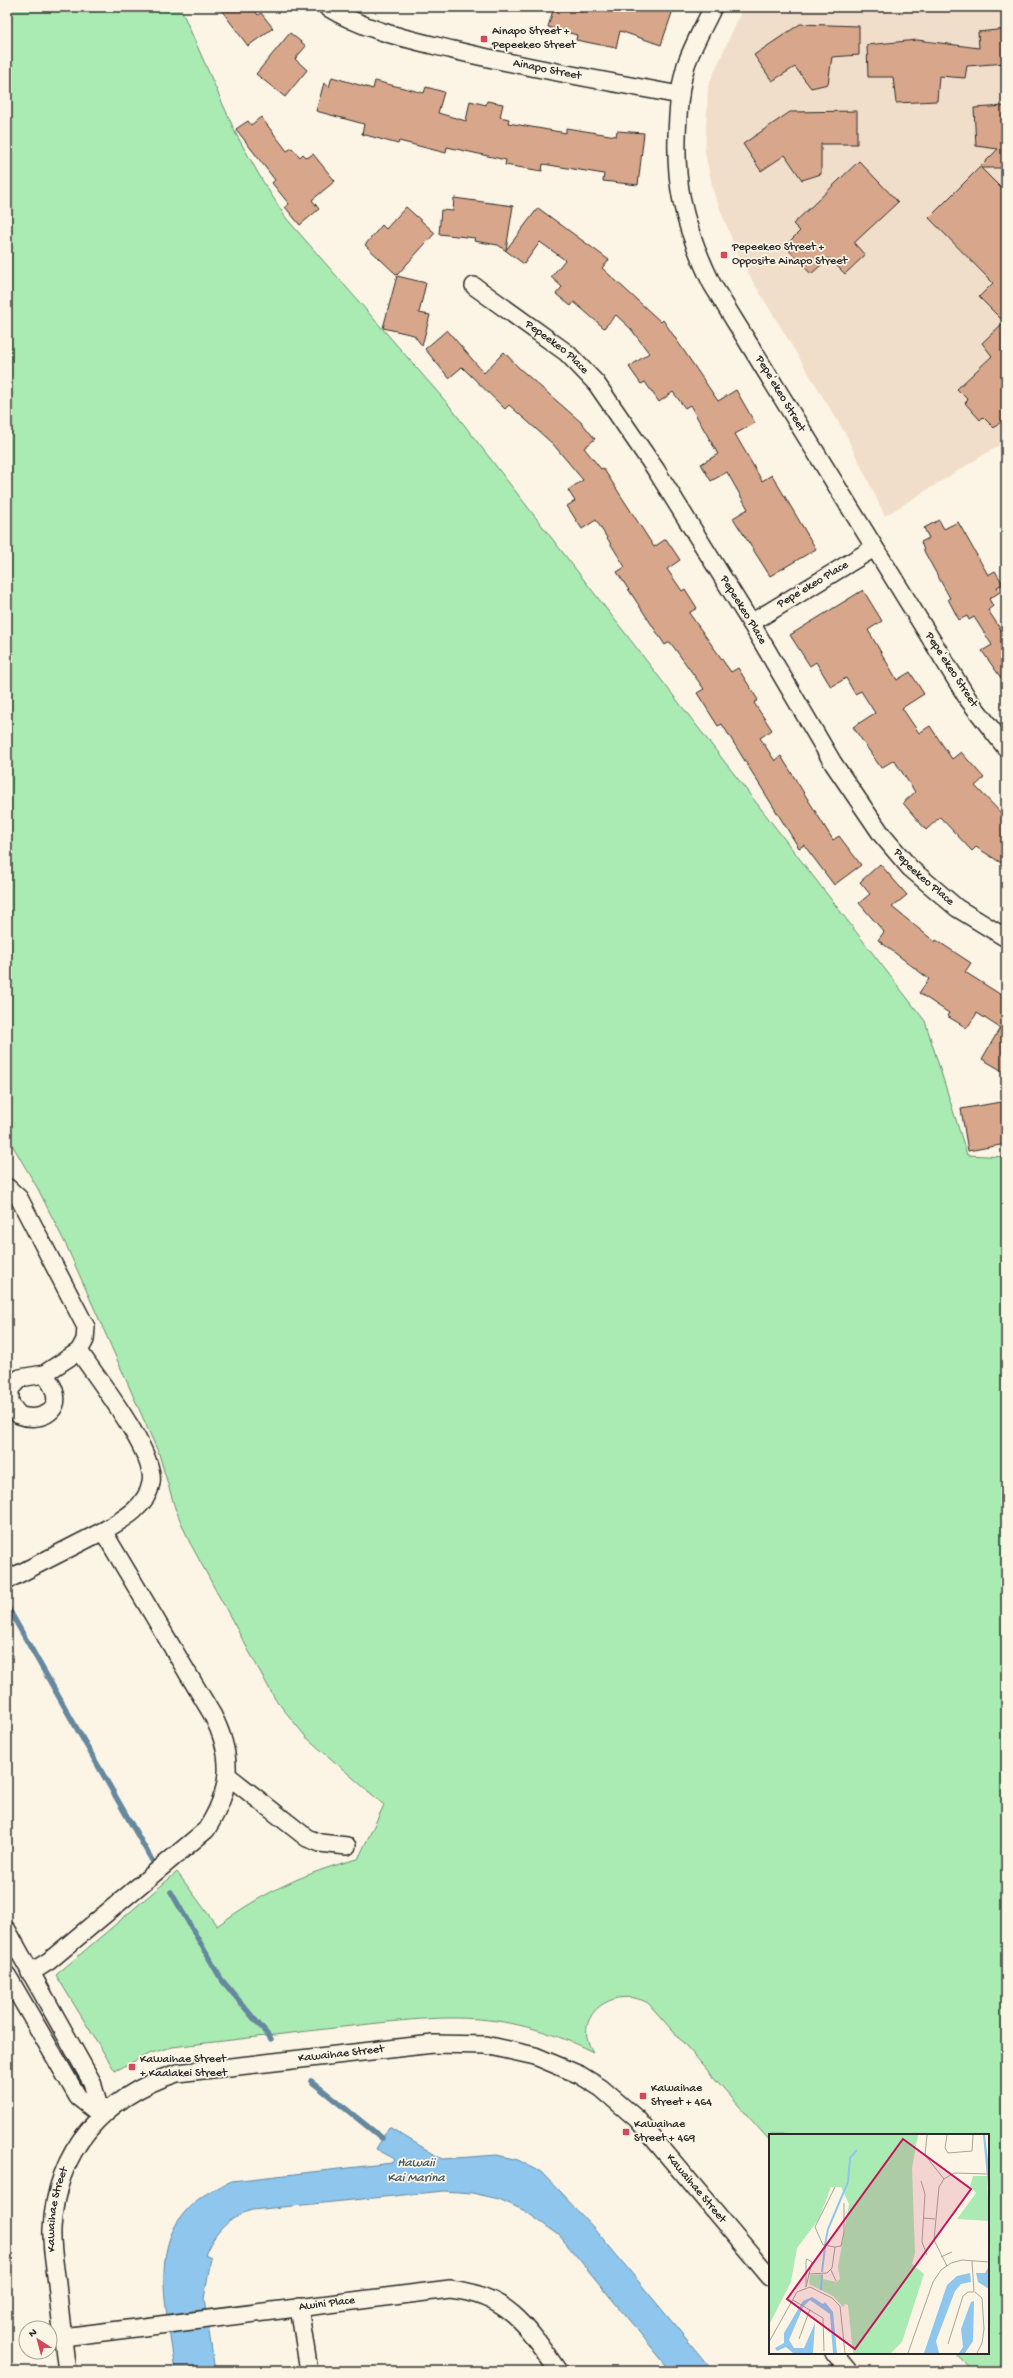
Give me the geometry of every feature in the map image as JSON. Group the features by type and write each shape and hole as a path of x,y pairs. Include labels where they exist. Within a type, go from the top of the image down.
{"street":[{"name":"Ainapo Street","path":"327,7 348,20 386,34 495,60 680,95"},
{"name":"Pepeʻekeo Street","path":"713,7 686,66 680,95 675,154 683,213 693,244 712,284 874,548 968,699 1006,748"},
{"name":"Pepeekeo Place","path":"474,286 567,353 596,383 656,470 751,623 834,763 882,835 910,868 951,903 1006,938"},
{"name":"Pepeʻekeo Place","path":"751,623 874,548"},
{"path":"7,1187 19,1198 83,1320 87,1333 83,1346 78,1351 44,1374 20,1378 10,1389 10,1404 13,1410 19,1415 30,1418 45,1416 54,1405 55,1391 44,1374"},
{"path":"7,1580 127,1517 138,1507 151,1484 152,1475 142,1445 78,1351"},
{"path":"30,1973 50,1960 206,1830 222,1800 227,1775 227,1755 219,1727 103,1530"},
{"path":"227,1775 307,1838 320,1843 347,1846"},
{"path":"7,1930 92,2082 101,2115"},
{"path":"7,1974 78,2098 101,2115"},
{"name":"Kawaihae Street","path":"67,2371 52,2232 55,2202 68,2162 78,2144 101,2115 138,2088 177,2073 433,2044 486,2045 510,2049 559,2064 601,2088 637,2119 769,2276"},
{"name":"Awini Place","path":"63,2337 431,2290 450,2289 469,2292 496,2302 519,2318 532,2332 558,2371"},
{"path":"299,2307 309,2371"},
{"path":"835,2354 849,2371"}],"shaded area":[{"path":"743,7 1006,7 1006,441 885,516 846,435 749,275 735,247 714,194 705,153 708,86"}],"green space":[{"path":"7,7 180,7 236,134 286,218 448,404 925,1021 967,1155 1006,1157 1006,2371 972,2371 957,2354 989,2354 989,2134 769,2134 769,2140 648,2003 635,1998 622,1998 610,2001 599,2007 591,2016 587,2026 587,2039 593,2052 559,2037 527,2027 496,2021 465,2018 435,2018 403,2020 172,2047 148,2054 115,2071 56,1975 177,1872 217,1926 250,1904 284,1885 320,1870 358,1859 384,1805 306,1737 275,1699 189,1541 175,1508 159,1454 67,1247 38,1189 7,1136"}],"water":[{"name":"Hawaii Kai Marina","path":"389,2127 442,2159 497,2155 518,2160 541,2172 594,2228 713,2371 671,2371 559,2235 525,2211 499,2199 472,2193 444,2191 252,2210 236,2217 218,2233 205,2255 211,2258 204,2299 215,2371 175,2371 164,2286 165,2260 170,2236 182,2215 202,2196 232,2181 392,2163 395,2160 393,2158 376,2149"}],"building":[{"path":"219,7 252,7 258,15 261,13 273,28 248,46"},
{"path":"554,7 565,7 582,12 583,7 674,7 661,45 620,31 616,48 576,40 577,35 548,27"},
{"path":"800,24 859,26 859,55 832,57 828,84 811,88 795,67 772,81 754,55"},
{"path":"1006,29 1006,63 967,66 965,78 939,76 937,101 896,103 893,77 868,77 867,45 917,40 979,48 978,32"},
{"path":"290,33 306,46 295,59 307,70 285,97 256,74"},
{"path":"332,77 373,89 375,81 424,93 426,87 444,92 438,113 466,121 470,101 486,105 487,101 503,104 500,117 509,119 508,123 566,133 566,128 616,136 617,131 644,133 638,185 603,181 604,174 543,164 542,171 505,165 506,160 447,147 446,153 399,141 398,144 362,134 364,124 316,111 324,83 329,87"},
{"path":"1006,106 1006,168 981,168 1006,193 1006,417 994,428 983,417 980,420 965,403 968,400 957,389 992,356 982,343 1004,322 979,297 993,283 929,218 998,149 976,146 974,108"},
{"path":"857,111 857,144 821,144 821,174 802,180 785,155 761,171 743,144 790,112"},
{"path":"261,117 287,151 292,148 300,157 303,154 307,158 313,154 335,181 312,200 319,209 300,225 285,207 289,204 272,183 275,180 236,129 248,121 251,125"},
{"path":"859,161 898,202 854,243 865,255 845,274 829,258 811,274 785,246 800,231 793,224"},
{"path":"454,198 513,206 506,250 538,208 609,260 602,268 661,322 663,320 718,401 736,390 755,423 735,434 762,481 772,475 816,549 770,576 733,518 748,509 727,472 711,481 701,464 718,454 690,405 685,408 673,392 659,402 645,382 641,384 629,367 649,353 631,329 616,315 604,328 574,302 571,306 556,294 562,287 551,277 565,260 540,242 524,264 498,245 474,241 475,238 439,234 441,210 453,211"},
{"path":"406,207 435,233 397,275 365,245 382,225 386,229"},
{"path":"397,276 426,283 419,313 430,315 422,346 414,335 383,328"},
{"path":"447,330 484,373 504,352 519,368 582,423 595,439 584,448 601,469 603,468 654,547 666,539 680,560 667,569 682,591 685,589 697,608 689,613 731,672 738,668 758,700 754,703 772,730 760,738 775,761 781,756 833,840 839,836 861,865 834,885 804,845 799,848 722,724 718,726 697,693 704,689 670,642 665,645 617,572 625,567 596,520 582,529 567,506 575,501 568,490 583,480 553,444 509,405 505,409 462,367 449,378 425,349"},
{"path":"939,520 944,529 958,522 988,575 995,571 1003,584 997,587 1000,592 989,599 993,606 988,610 1005,636 1006,635 1006,685 982,651 992,645 974,617 969,620 967,616 959,620 948,599 950,598 925,553 921,542 929,538 924,528"},
{"path":"863,590 882,621 868,630 897,680 910,672 924,694 902,708 919,733 930,726 952,759 961,752 984,778 975,786 1006,818 1006,866 976,847 972,851 940,817 926,830 903,803 915,792 894,760 881,768 853,727 875,713 861,691 855,694 846,678 831,687 816,662 810,666 790,635"},
{"path":"880,864 907,895 892,907 935,942 936,940 971,963 965,972 1006,998 1006,1073 982,1059 1000,1028 977,1013 967,1028 947,1016 949,1013 919,993 929,979 878,940 884,932 859,903 870,894 860,882"},
{"path":"1006,1101 1006,1144 968,1151 961,1109"}],"waterway":[{"path":"7,1606 153,1862"},
{"path":"171,1892 221,1979 271,2039"},
{"path":"311,2081 382,2138"}],"place":[{"name":"Ainapo Street + Pepeekeo Street","path":"484,39"},
{"name":"Pepeekeo Street + Opposite Ainapo Street","path":"724,255"},
{"name":"Kawaihae Street + Kaalakei Street","path":"132,2067"},
{"name":"Kawaihae Street + 464","path":"643,2096"},
{"name":"Kawaihae Street + 469","path":"626,2132"}]}
